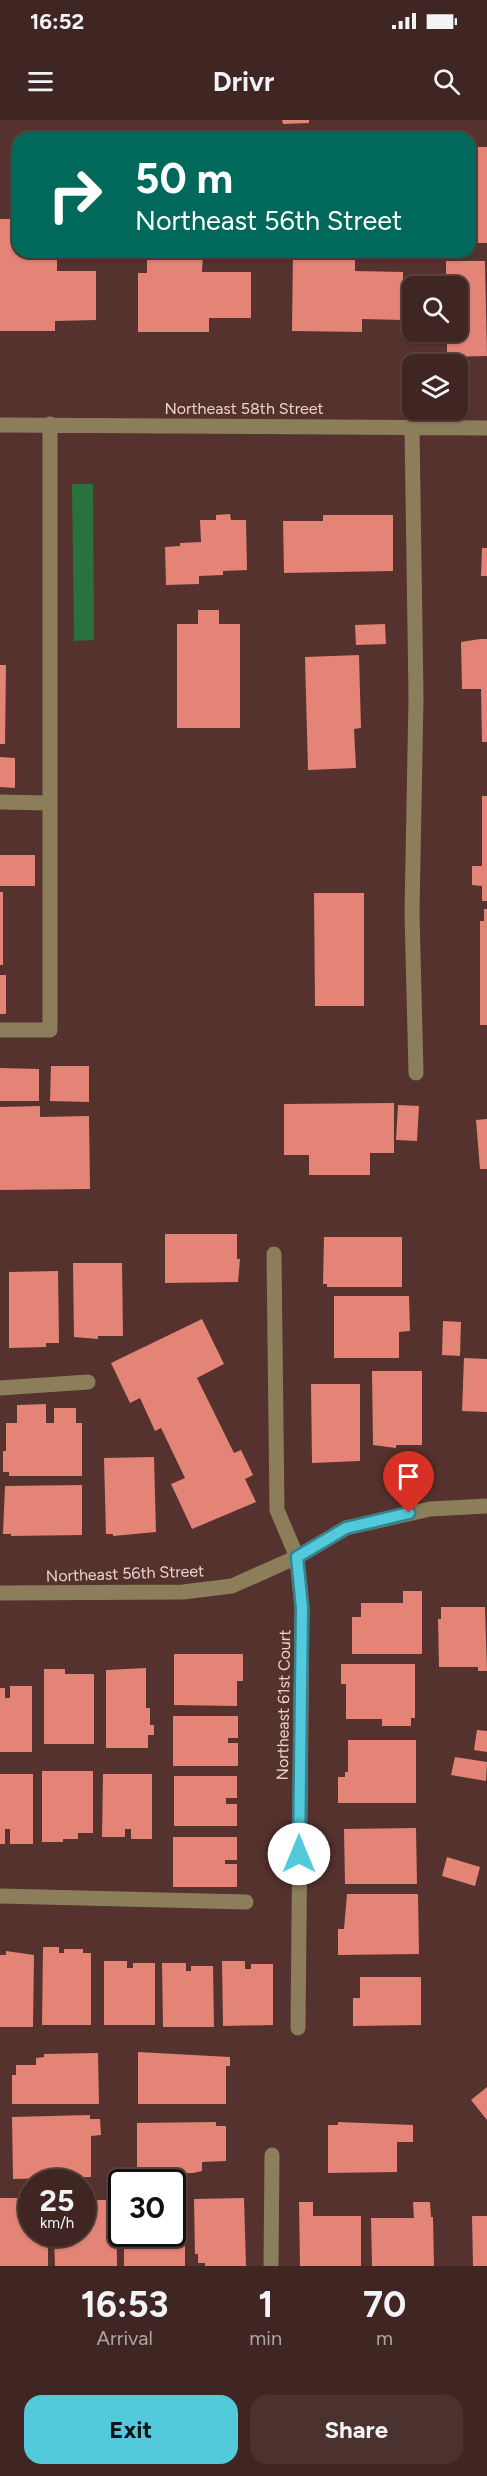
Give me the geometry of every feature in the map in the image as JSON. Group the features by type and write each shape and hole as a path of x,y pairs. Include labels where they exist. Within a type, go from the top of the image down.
{"street":[{"path":"0,1030 50,1030 50,424"},
{"name":"Northeast 58th Street","path":"0,425 487,428"},
{"path":"412,428 416,697 412,914 416,1073"},
{"path":"0,802 49,803"},
{"name":"Northeast 61st Court","path":"274,1254 278,1510 297,1557 302,1608 298,2028"},
{"path":"0,1388 88,1382"},
{"name":"Northeast 56th Street","path":"0,1593 202,1590 232,1586 297,1557 346,1528 430,1509 487,1506"},
{"path":"0,1896 246,1902"},
{"path":"272,2155 272,2266"}],"green space":[{"path":"72,484 93,484 94,640 74,641"}],"building":[{"path":"282,120 309,120 309,123 283,124"},
{"path":"476,147 487,147 487,243 476,243"},
{"path":"0,219 12,221 12,258 57,258 57,271 96,271 96,320 55,321 55,331 0,331"},
{"path":"147,258 203,258 202,272 251,272 251,318 209,318 209,332 138,332 138,273 147,273"},
{"path":"293,258 355,258 355,271 403,272 402,320 362,319 362,332 292,331"},
{"path":"446,261 485,261 487,356 447,354 447,342 468,342 468,276 446,276"},
{"path":"230,514 231,520 246,520 247,570 223,571 223,575 199,576 199,584 166,585 165,547 180,546 180,543 201,542 200,520 216,520 216,515"},
{"path":"323,515 393,515 393,571 284,573 283,521 323,521"},
{"path":"482,548 487,548 487,576 481,576"},
{"path":"198,610 219,610 219,624 240,624 240,728 177,728 177,624 198,624"},
{"path":"385,624 386,644 356,645 355,625"},
{"path":"487,639 487,742 482,742 481,689 462,689 461,642"},
{"path":"359,655 361,728 354,729 356,768 308,770 305,657"},
{"path":"0,665 6,665 5,744 0,744"},
{"path":"0,757 15,758 15,788 0,787"},
{"path":"482,796 487,796 487,901 482,901 482,886 472,885 472,866 482,866"},
{"path":"0,855 35,855 35,886 0,886"},
{"path":"0,892 3,892 3,965 0,965"},
{"path":"314,893 364,893 364,1006 315,1006"},
{"path":"484,909 487,909 487,1025 480,1025 480,921 484,921"},
{"path":"0,975 6,975 6,1014 0,1014"},
{"path":"51,1066 89,1066 89,1102 50,1101"},
{"path":"0,1068 39,1069 39,1101 0,1101"},
{"path":"394,1103 394,1153 370,1153 370,1175 309,1175 309,1155 284,1155 284,1104"},
{"path":"398,1105 419,1106 417,1141 396,1140"},
{"path":"40,1106 40,1117 89,1116 90,1189 0,1190 0,1107"},
{"path":"487,1119 487,1169 480,1169 476,1120"},
{"path":"165,1234 237,1234 237,1259 240,1259 238,1282 165,1283"},
{"path":"324,1237 402,1237 402,1287 327,1287 327,1284 323,1284"},
{"path":"73,1263 122,1263 123,1336 98,1336 98,1339 74,1337"},
{"path":"58,1271 59,1343 46,1343 46,1347 9,1348 9,1272"},
{"path":"334,1296 409,1296 410,1331 399,1332 399,1358 334,1358"},
{"path":"202,1319 224,1364 197,1378 234,1453 241,1450 253,1475 245,1479 256,1502 192,1529 171,1484 185,1478 161,1428 155,1431 140,1398 130,1403 111,1363"},
{"path":"443,1321 461,1322 460,1356 442,1355"},
{"path":"464,1358 487,1359 487,1412 462,1411"},
{"path":"372,1371 422,1371 422,1445 396,1445 396,1448 373,1445"},
{"path":"311,1384 360,1384 360,1461 312,1463"},
{"path":"46,1404 46,1423 54,1423 54,1408 76,1408 76,1423 82,1423 82,1476 9,1476 9,1472 3,1472 6,1423 17,1423 17,1405"},
{"path":"154,1457 156,1532 113,1536 113,1534 106,1534 104,1458"},
{"path":"82,1485 82,1535 11,1536 11,1534 3,1534 5,1486"},
{"path":"403,1591 422,1591 422,1654 352,1654 352,1617 361,1617 361,1603 403,1603"},
{"path":"441,1607 485,1607 487,1671 478,1671 478,1667 439,1667 438,1619 441,1619"},
{"path":"174,1654 243,1654 243,1681 237,1681 237,1706 174,1705"},
{"path":"341,1664 415,1664 415,1718 411,1718 411,1726 382,1726 382,1719 346,1719 346,1684 341,1684"},
{"path":"146,1668 146,1708 150,1708 150,1725 154,1725 154,1735 148,1735 148,1748 106,1748 106,1670"},
{"path":"44,1669 65,1669 65,1674 94,1674 94,1744 44,1744"},
{"path":"10,1686 32,1686 32,1752 0,1752 0,1688 5,1688 5,1698 10,1698"},
{"path":"173,1716 238,1716 238,1738 228,1738 228,1743 238,1743 238,1766 173,1766"},
{"path":"477,1730 487,1731 487,1752 474,1750"},
{"path":"348,1740 416,1740 416,1803 338,1803 338,1777 345,1777 345,1772 348,1772"},
{"path":"455,1757 487,1762 486,1781 451,1775"},
{"path":"42,1771 93,1771 93,1833 78,1833 78,1839 63,1839 63,1842 42,1842"},
{"path":"0,1774 33,1774 33,1844 10,1844 10,1829 5,1829 5,1844 0,1844"},
{"path":"103,1774 152,1774 152,1839 131,1839 131,1829 125,1829 125,1837 102,1837"},
{"path":"174,1776 237,1776 237,1798 226,1798 226,1804 237,1804 237,1826 174,1826"},
{"path":"416,1828 417,1884 345,1884 344,1829"},
{"path":"173,1837 237,1837 237,1860 225,1860 225,1864 237,1864 237,1887 173,1887"},
{"path":"447,1857 480,1867 475,1886 442,1876"},
{"path":"347,1894 418,1894 419,1954 338,1955 338,1929 344,1929"},
{"path":"43,1947 59,1947 59,1953 64,1953 64,1949 83,1949 83,1953 91,1953 91,2025 42,2025"},
{"path":"6,1951 34,1955 33,2027 0,2027 0,1955 6,1955"},
{"path":"104,1961 127,1961 127,1968 133,1968 133,1963 155,1963 155,2025 104,2025"},
{"path":"222,1961 245,1961 245,1969 251,1969 251,1964 273,1964 273,2025 223,2026"},
{"path":"162,1963 186,1963 186,1971 191,1971 191,1966 213,1966 214,2027 163,2027"},
{"path":"360,1977 421,1977 421,2025 353,2026 353,1998 360,1998"},
{"path":"138,2052 230,2057 230,2066 226,2066 226,2104 138,2104"},
{"path":"98,2053 99,2104 12,2104 12,2075 16,2075 16,2065 36,2065 36,2058 44,2057 44,2054"},
{"path":"487,2087 487,2120 471,2100"},
{"path":"90,2115 90,2119 100,2119 101,2135 91,2136 91,2169 18,2169 18,2179 13,2179 12,2117"},
{"path":"216,2122 216,2126 226,2126 226,2161 202,2162 202,2171 193,2173 186,2173 186,2169 137,2169 137,2123"},
{"path":"338,2122 413,2125 413,2142 397,2142 397,2172 328,2173 328,2125 338,2125"},
{"path":"0,2198 18,2198 18,2247 48,2247 48,2266 0,2266"},
{"path":"244,2198 246,2266 205,2266 205,2263 198,2263 198,2254 195,2254 194,2199"},
{"path":"96,2200 108,2200 108,2247 117,2247 117,2266 55,2266 54,2247 96,2247"},
{"path":"299,2202 313,2202 313,2216 361,2216 361,2266 300,2266"},
{"path":"413,2202 430,2202 431,2217 433,2217 434,2266 372,2266 371,2218 414,2218"},
{"path":"472,2216 487,2216 487,2266 473,2266"},
{"path":"124,2247 185,2247 185,2266 124,2266"}],"route":[{"path":"299,1854 302,1608 297,1557 346,1528 409,1513"}]}
